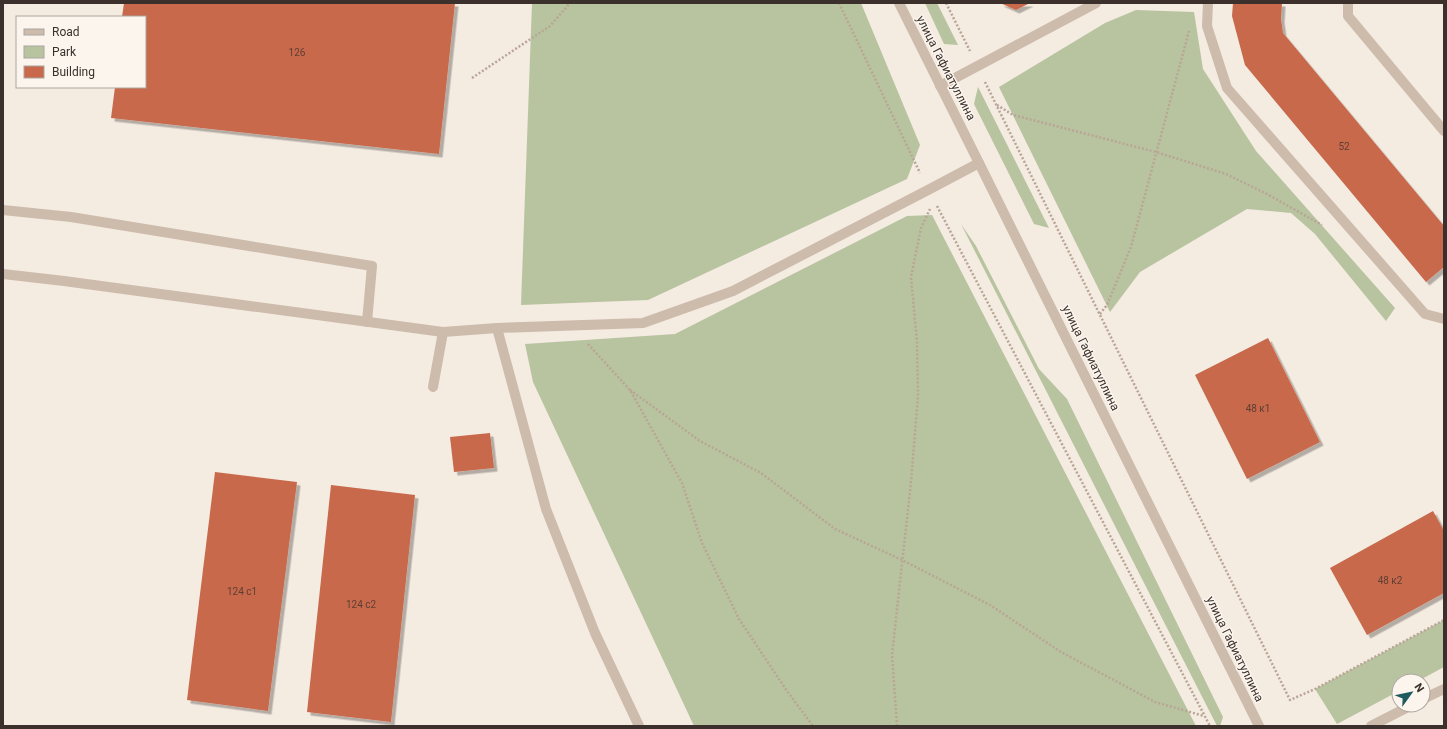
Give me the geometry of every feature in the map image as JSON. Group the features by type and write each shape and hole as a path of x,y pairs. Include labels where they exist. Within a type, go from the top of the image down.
{"street":[{"name":"улица Гафиатуллина","path":"899,3 1258,726"},
{"path":"940,86 1096,3"},
{"path":"1208,3 1207,26 1227,88 1425,314 1444,319"},
{"path":"1348,3 1348,16 1444,131"},
{"path":"3,274 443,332 497,328 643,323 733,291 979,163"},
{"path":"3,210 71,217 372,266 367,322"},
{"path":"497,328 546,510 595,633 639,726"},
{"path":"433,387 443,332"},
{"path":"1431,695 1444,689"},
{"path":"1371,726 1396,713"}],"path":[{"path":"472,78 550,26 570,3"},
{"path":"839,3 928,190 1210,726"},
{"path":"946,3 1290,700 1315,689 1444,620"},
{"path":"1100,314 1107,305 1131,247 1190,26"},
{"path":"996,104 1013,115 1156,152 1226,174 1267,194 1321,225 1348,226"},
{"path":"897,726 892,654 911,482 918,396 917,342 911,277 921,228 934,201"},
{"path":"571,326 630,390 700,441 761,473 835,529 902,560 990,606 1061,652 1155,702 1205,716"},
{"path":"630,390 682,483 702,543 739,619 787,691 814,726"}],"green space":[{"path":"532,3 861,3 920,145 907,179 648,300 521,305"},
{"path":"925,3 937,3 958,45 944,44"},
{"path":"1136,10 1194,12 1203,69 1256,151 1395,308 1386,321 1315,234 1291,213 1247,209 1140,272 1110,312 999,87 1105,23"},
{"path":"978,87 1049,228 1034,224 974,104"},
{"path":"932,215 1196,726 694,726 533,382 525,344 675,334 907,216"},
{"path":"961,224 976,246 1039,369 1067,399 1223,717 1220,726 1217,726"},
{"path":"1444,620 1444,667 1431,674 1391,673 1391,695 1337,724 1315,689"}],"building":[{"path":"124,3 455,3 439,154 111,118 115,88 146,88 146,16 122,16"},
{"path":"1000,3 1030,3 1016,10"},
{"path":"1233,3 1282,3 1281,19 1283,33 1444,226 1444,267 1426,282 1245,65 1232,16"},
{"path":"1268,338 1320,442 1247,479 1195,375"},
{"path":"490,433 494,468 454,472 450,437"},
{"path":"215,472 297,482 268,711 187,700"},
{"path":"331,485 415,495 391,722 307,712"},
{"path":"1433,511 1444,531 1444,593 1367,635 1330,568"}]}
